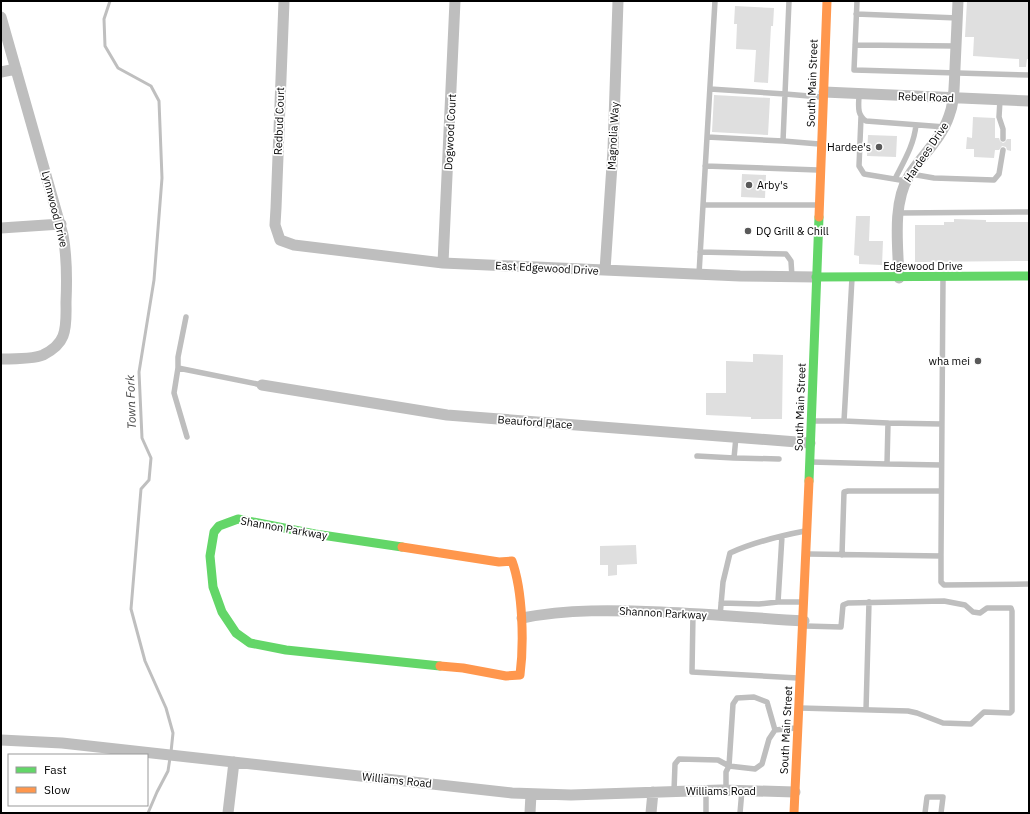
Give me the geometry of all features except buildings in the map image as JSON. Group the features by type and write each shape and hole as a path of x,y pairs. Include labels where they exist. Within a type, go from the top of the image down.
{"street":[{"name":"Redbud Court","path":"280,240 275,225 284,1"},
{"name":"Dogwood Court","path":"443,263 455,1"},
{"name":"Magnolia Way","path":"606,270 613,150 618,1"},
{"name":"South Main Street","path":"794,813 804,623 827,1"},
{"name":"Hardees Drive","path":"899,278 898,213 904,178 934,143 945,127 954,98 958,1"},
{"name":"Lynnwood Drive","path":"1,17 61,224 65,244 66,260 66,322 63,336 55,347 42,355 19,359 1,359"},
{"path":"1,72 16,69"},
{"name":"Rebel Road","path":"824,95 859,94 1029,101"},
{"path":"1,228 61,224"},
{"name":"East Edgewood Drive","path":"280,240 294,245 317,249 443,263 699,274 816,277"},
{"name":"Edgewood Drive","path":"816,277 943,278 1029,276"},
{"name":"Beauford Place","path":"262,385 447,415 810,443"},
{"name":"Shannon Parkway","path":"238,519 314,534 499,562 512,561 516,571 522,618 522,661 520,674 513,676 491,674 463,668 259,646 250,643 236,633 222,612 213,587 210,556 212,538 214,532 219,526 238,519"},
{"name":"Shannon Parkway","path":"522,618 550,613 594,610 692,614 804,623"},
{"name":"Williams Road","path":"1,740 62,743 483,790 531,794 706,790 795,792"},
{"path":"228,813 234,762"},
{"path":"651,813 653,792"},
{"path":"530,813 531,794"}],"lane":[{"path":"699,274 715,1"},
{"path":"783,141 789,1"},
{"path":"857,1 854,70 1029,75"},
{"path":"856,14 958,18"},
{"path":"855,45 956,46"},
{"path":"710,89 824,95"},
{"path":"859,94 859,166 860,170 864,174 904,178 994,180 999,174 1003,150"},
{"path":"1000,100 999,117 1003,129 1003,139"},
{"path":"860,117 866,121 945,127"},
{"path":"904,178 916,124"},
{"path":"707,137 822,144"},
{"path":"705,166 821,170"},
{"path":"703,205 819,205"},
{"path":"898,213 1029,212"},
{"path":"700,252 786,254 791,261 792,277"},
{"path":"844,422 852,278"},
{"path":"943,278 941,582 944,585 1029,584"},
{"path":"186,317 178,358 174,393 187,437"},
{"path":"178,368 262,385"},
{"path":"811,421 942,424"},
{"path":"887,464 888,423"},
{"path":"734,458 736,437"},
{"path":"698,456 779,459"},
{"path":"810,462 941,465"},
{"path":"842,555 844,492 941,491"},
{"path":"720,616 723,582 730,553 749,545 807,531"},
{"path":"778,602 782,536"},
{"path":"806,554 941,556"},
{"path":"800,708 908,711 943,723 971,724 984,712 1010,713 1012,711 1012,611 1010,608 987,608 980,613 973,612 965,605 944,601 848,603 844,605 841,627 804,623"},
{"path":"721,603 759,604 804,602"},
{"path":"866,710 869,602"},
{"path":"692,614 692,672 801,678"},
{"path":"674,791 675,764 679,759 718,760 730,766 755,768 762,764 769,739 775,730 767,702 754,697 737,698 733,704 730,766 726,772 726,790"},
{"path":"775,730 798,728"},
{"path":"706,790 706,813"},
{"path":"740,813 742,790"},
{"path":"925,813 926,797 942,797 941,813"}],"waterway":[{"name":"Town Fork","path":"110,1 104,19 105,46 118,68 151,86 159,101 162,178 154,280 139,372 142,438 151,458 149,480 141,489 131,609 145,661 166,708 173,733 171,752"},
{"name":"Town Fork","path":"148,813 168,771 170,758"}],"traffic: fast":[{"path":"809,481 819,217"},
{"path":"816,277 1029,276"},
{"path":"238,519 315,534 402,547"},
{"path":"238,519 219,526 214,532 210,556 213,587 222,612 236,633 250,643 286,650 440,666"}],"traffic: slow":[{"path":"819,217 827,1"},
{"path":"794,813 809,481"},
{"path":"402,547 499,562 512,561 516,573 522,618 520,675 506,676 463,668 440,666"}],"place":[{"name":"Hardee's","path":"879,147"},
{"name":"Arby's","path":"749,185"},
{"name":"DQ Grill & Chill","path":"748,231"},
{"name":"wha mei","path":"978,361"}]}
